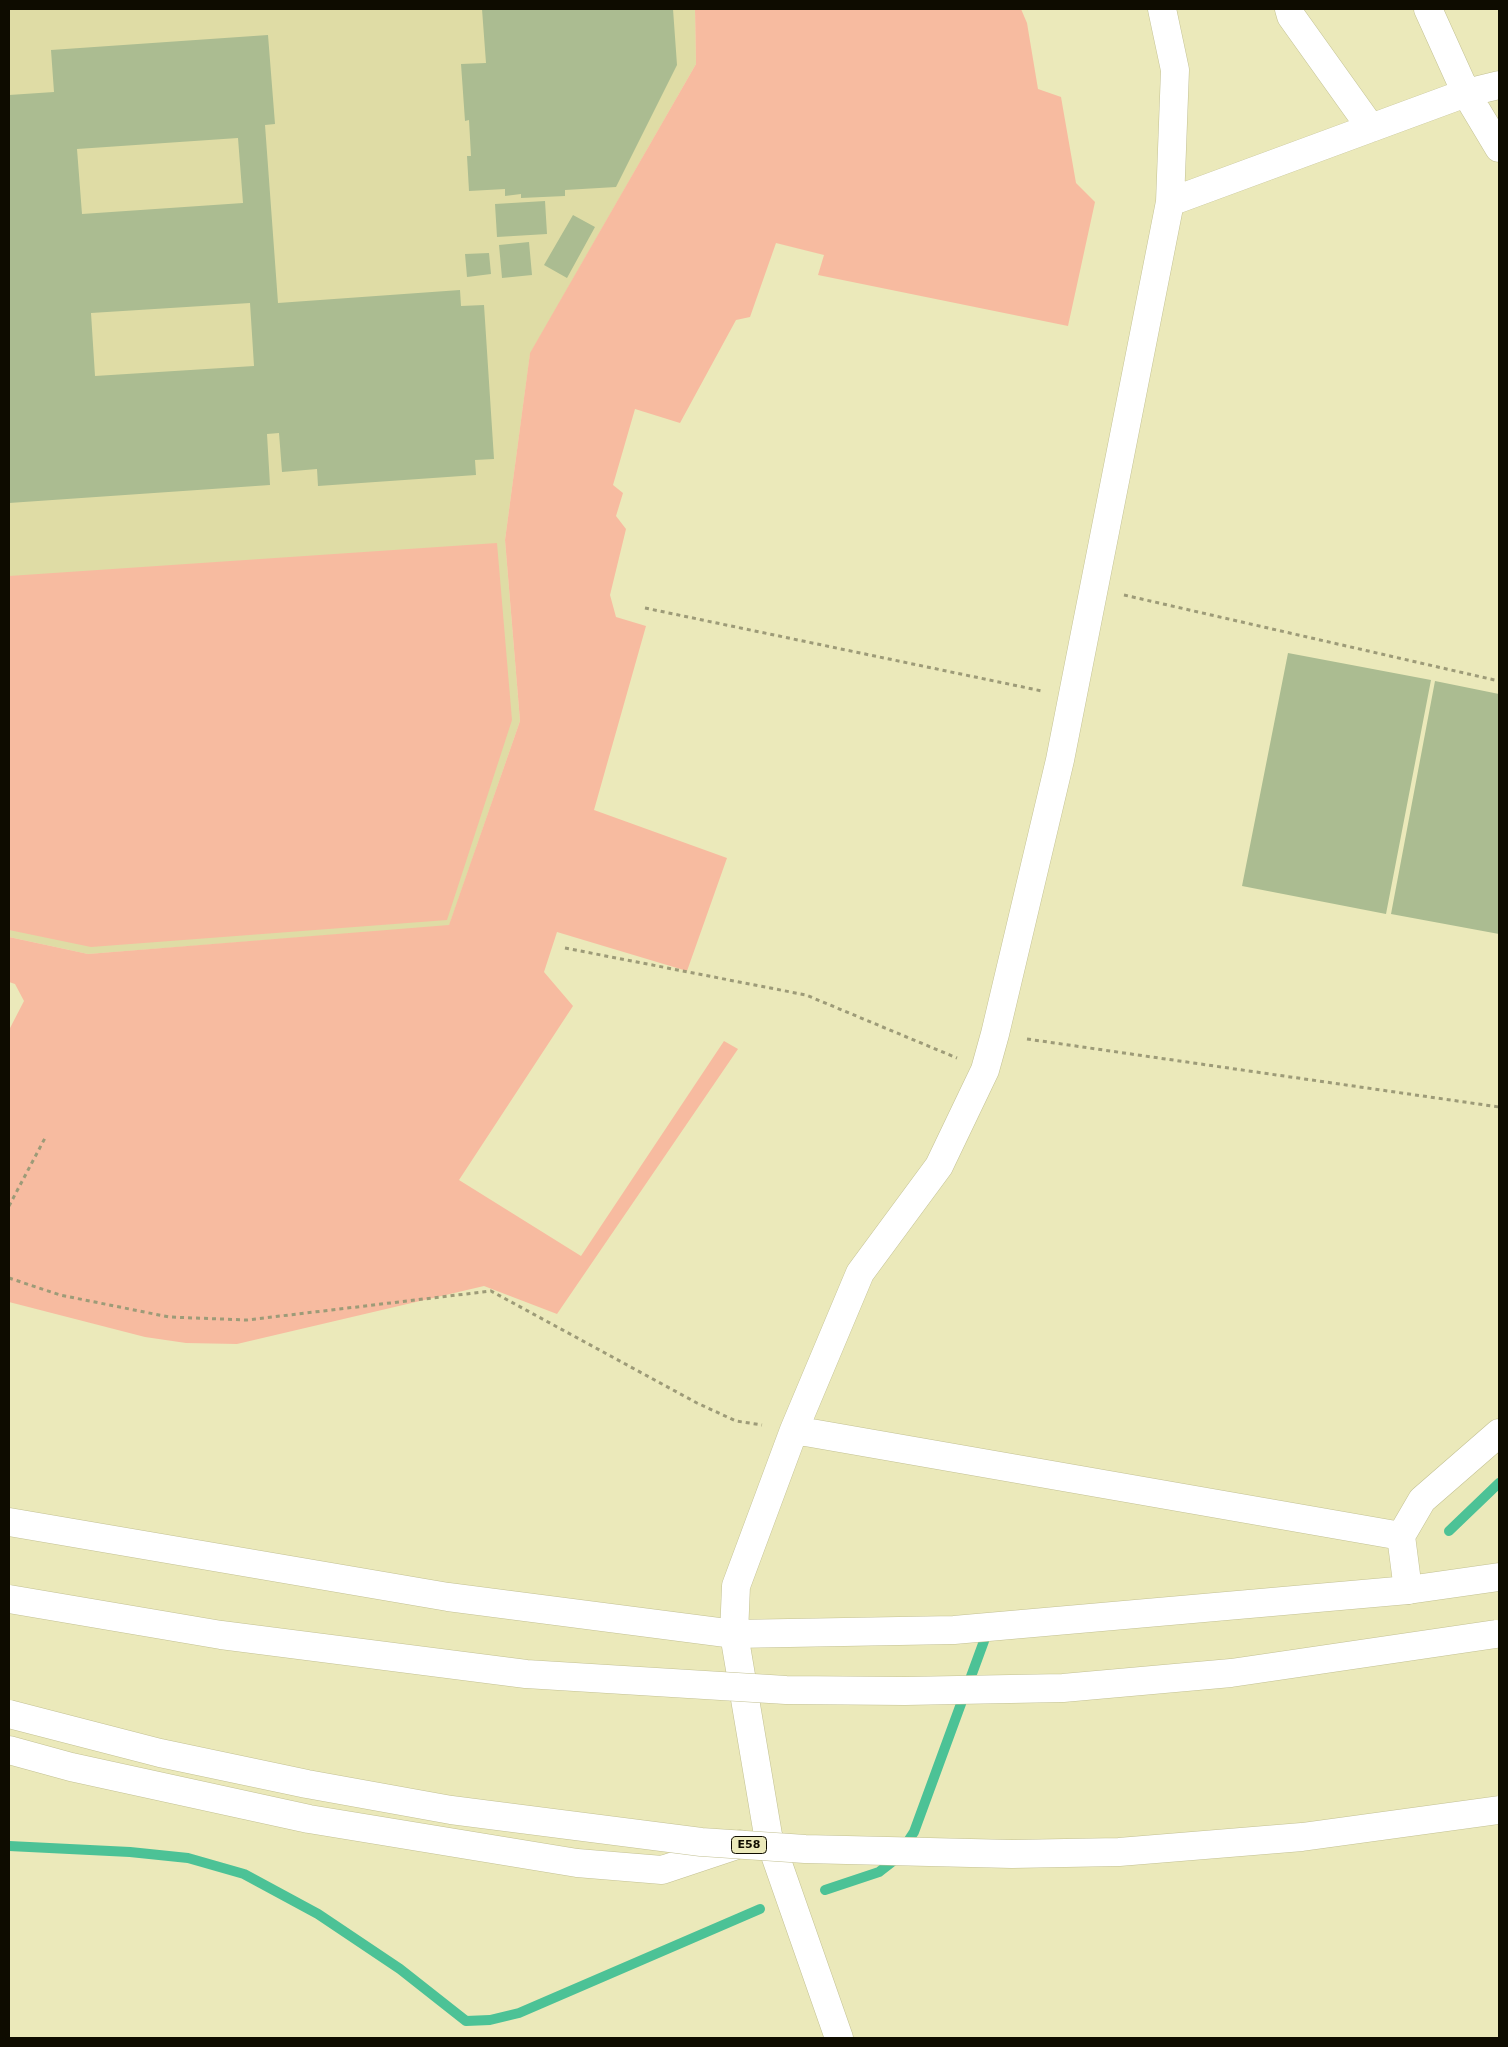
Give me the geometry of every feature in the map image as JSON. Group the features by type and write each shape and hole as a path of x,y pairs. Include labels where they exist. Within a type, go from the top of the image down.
{"main road":[{"path":"839,2038 768,1835 734,1634 736,1586 794,1430 860,1273 939,1166 985,1070 995,1034 1058,769 1170,202 1175,70 1162,9"},
{"path":"1289,9 1291,16 1371,128"},
{"path":"1428,9 1466,93 1499,148"},
{"path":"1170,202 1466,93 1499,85"},
{"path":"794,1430 1401,1536"},
{"path":"1408,1590 1401,1536 1422,1500 1499,1433"},
{"path":"9,1522 448,1597 734,1634 954,1630 1408,1590 1499,1577"},
{"path":"9,1599 220,1635 526,1674 786,1690 905,1691 1063,1688 1231,1672 1496,1634"},
{"name":"E58","path":"9,1714 160,1753 307,1784 451,1810 701,1842 805,1849 992,1854 1119,1852 1302,1837 1499,1810"},
{"path":"9,1750 71,1768 309,1819 577,1864 662,1870 768,1835"}],"path":[{"path":"1094,588 1499,681"},
{"path":"645,608 1072,697"},
{"path":"564,948 806,995 985,1070"},
{"path":"995,1034 1499,1106"},
{"path":"9,1206 45,1138"},
{"path":"9,1278 60,1294 169,1317 247,1320 491,1291 736,1421 794,1430"}],"shaded area":[{"path":"9,9 695,9 696,64 530,354 505,540 520,721 449,926 88,954 9,937"},
{"path":"695,9 1021,9 1027,23 1038,89 1061,97 1076,183 1095,202 1068,326 818,275 824,255 776,243 750,317 736,320 680,423 635,409 613,485 623,493 616,516 626,529 610,595 616,617 646,626 594,810 727,858 687,971 557,932 544,972 573,1006 459,1180 581,1256 724,1041 738,1049 557,1314 484,1286 237,1344 186,1343 145,1337 9,1302 9,1030 24,1001 15,984 9,982 9,937 88,954 449,925 520,721 505,540 530,353 696,64"},
{"path":"497,543 512,720 447,920 91,947 9,930 9,576"}],"building":[{"path":"482,9 673,9 677,65 616,187 565,190 565,196 521,198 521,194 505,196 505,189 469,191 467,156 471,156 469,120 465,121 461,64 486,63"},
{"path":"268,35 275,124 265,125 278,303 460,290 461,306 484,305 494,459 475,460 476,475 318,486 317,469 282,472 279,433 267,434 270,485 9,503 9,95 54,92 51,50","holes":["238,138 243,203 82,214 77,149","250,303 254,366 95,376 91,313"]},
{"path":"545,201 547,234 497,237 495,204"},
{"path":"573,215 595,227 567,278 544,265"},
{"path":"529,242 532,275 502,278 499,245"},
{"path":"489,253 491,274 467,277 465,254"},
{"path":"1288,653 1431,680 1386,914 1242,886"},
{"path":"1435,681 1499,694 1499,934 1391,914"}],"waterway":[{"path":"1449,1531 1499,1483"},
{"path":"825,1890 879,1872 897,1858 914,1832 984,1641"},
{"path":"9,1846 130,1852 188,1858 244,1874 318,1914 400,1969 466,2021 490,2020 519,2013 760,1909"}]}
